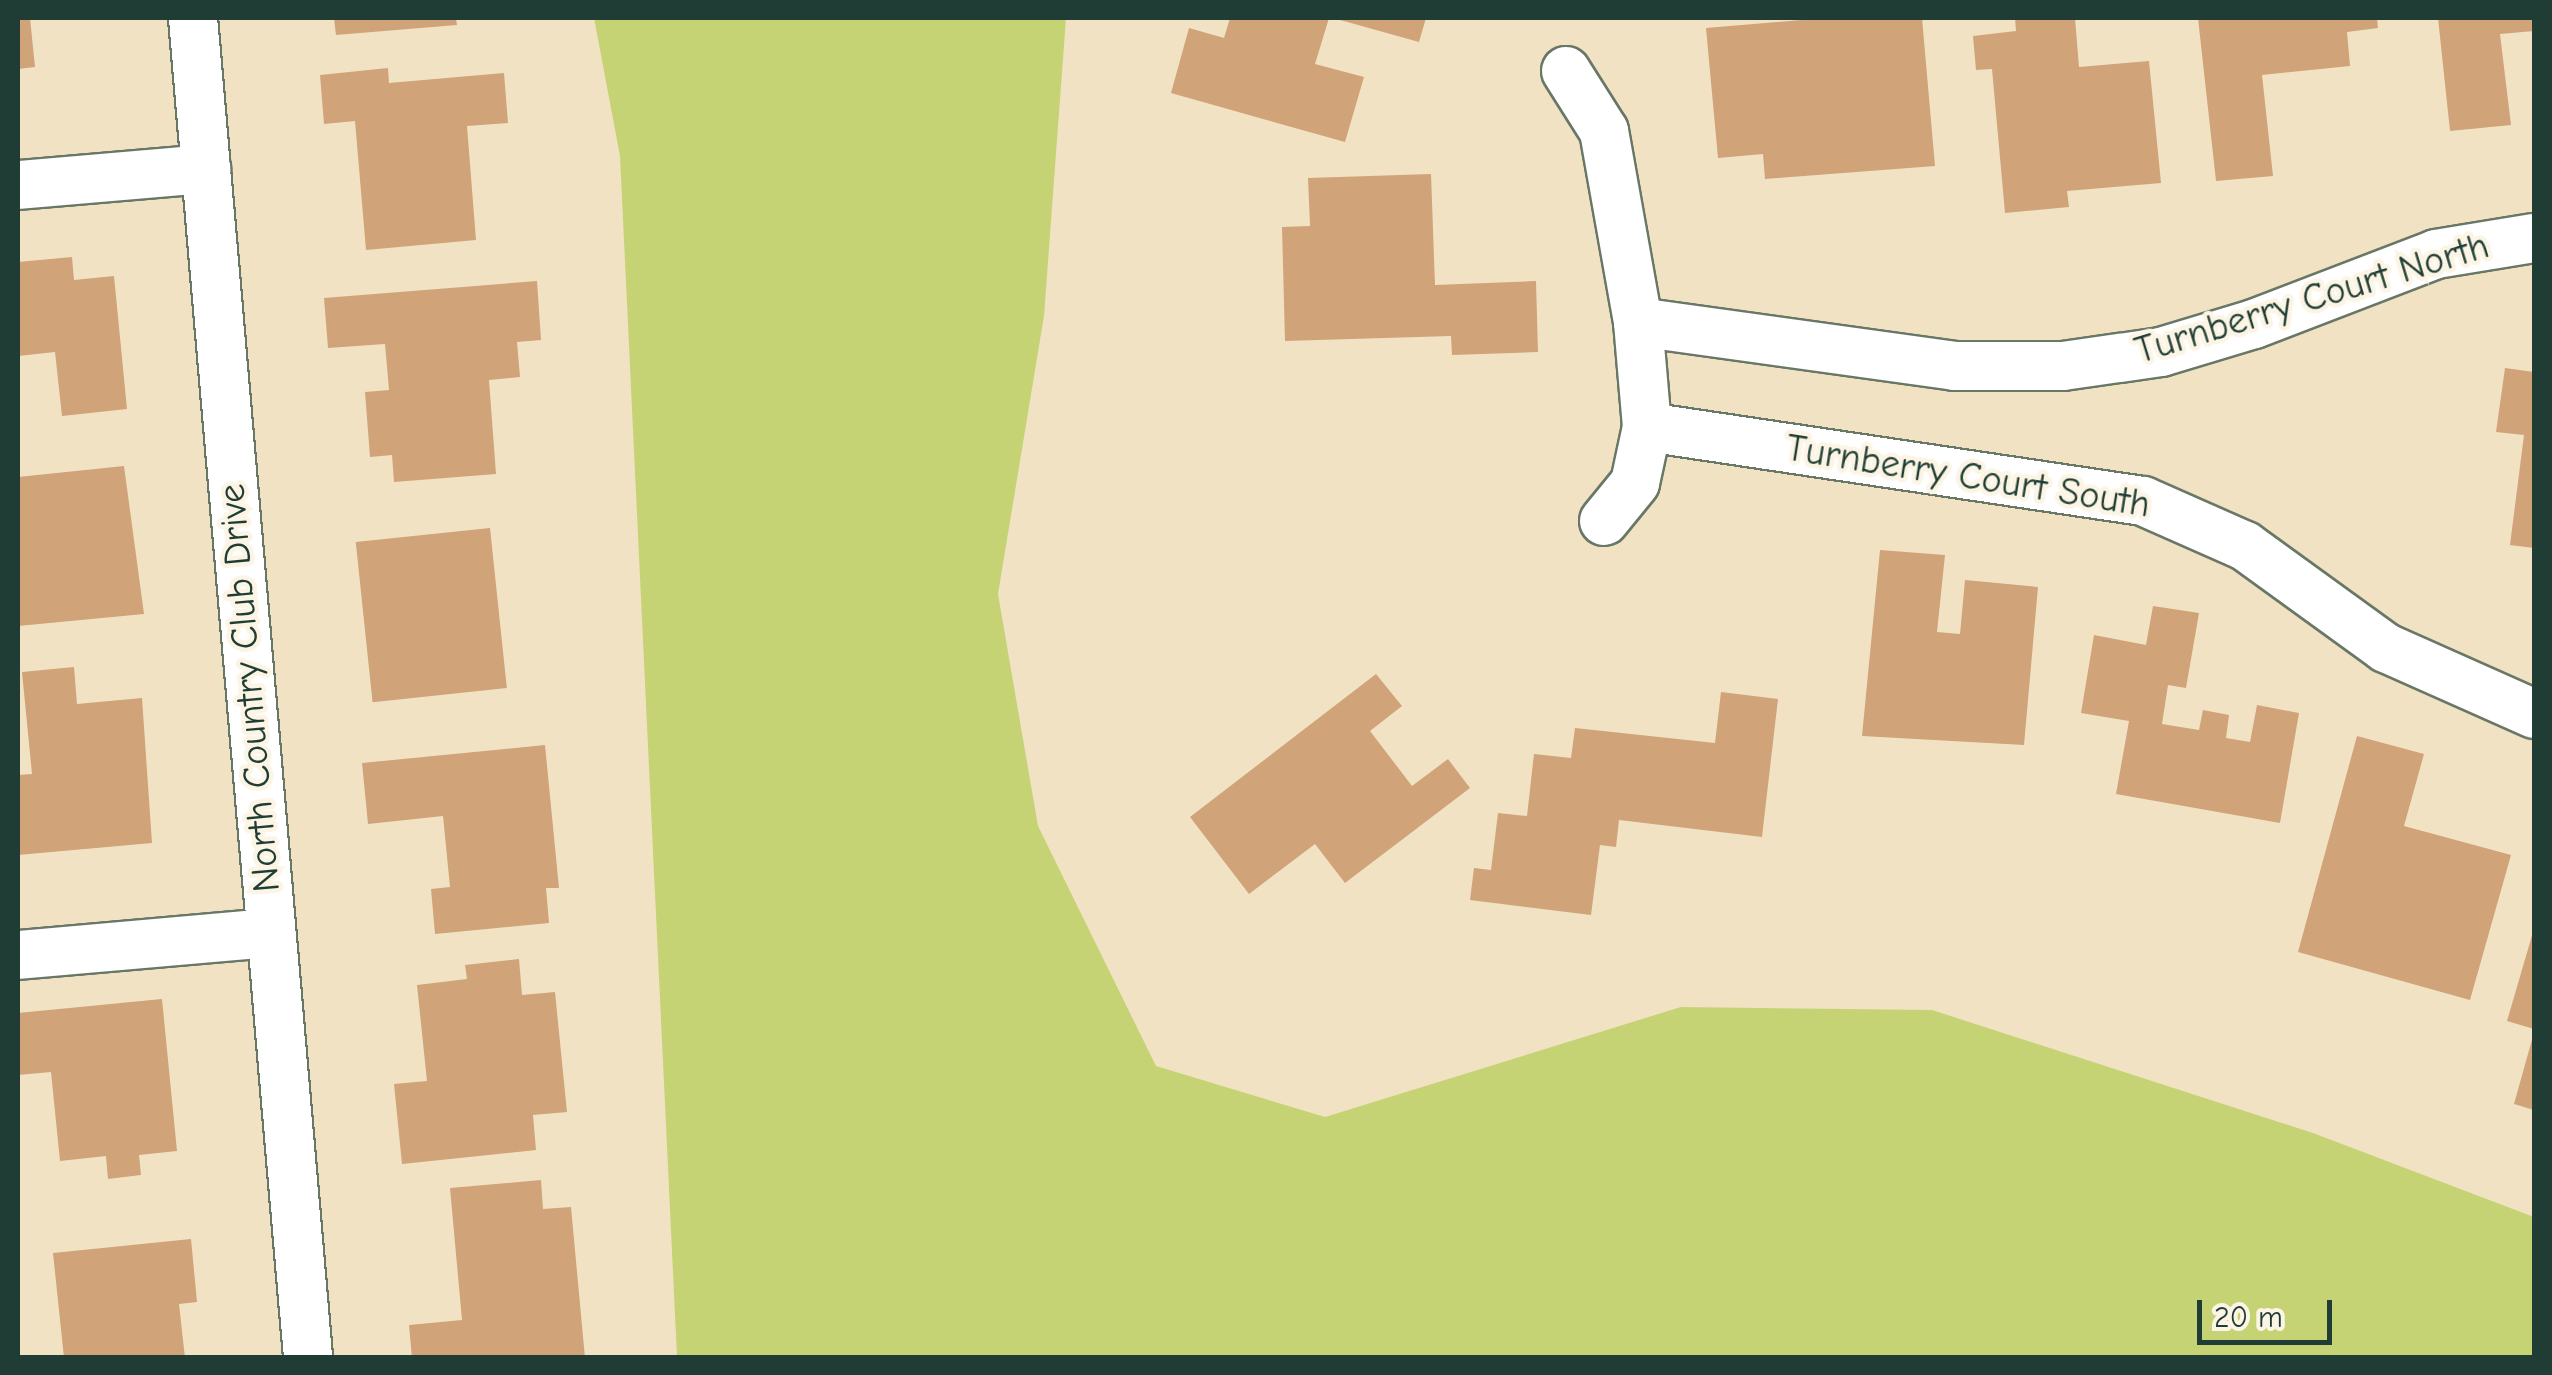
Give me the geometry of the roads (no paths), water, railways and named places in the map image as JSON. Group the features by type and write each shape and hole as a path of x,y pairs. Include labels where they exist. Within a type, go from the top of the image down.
{"street":[{"name":"North Country Club Drive","path":"193,18 308,1358"},
{"path":"1566,71 1604,131 1638,322 1647,427 1635,483 1604,520"},
{"path":"18,185 206,169"},
{"name":"Turnberry Court North","path":"1638,322 1954,366 2063,366 2160,352 2254,324 2436,254 2534,238"},
{"name":"Turnberry Court South","path":"1647,427 2161,506 2244,546 2386,648 2534,714"},
{"path":"18,955 271,933"}]}
